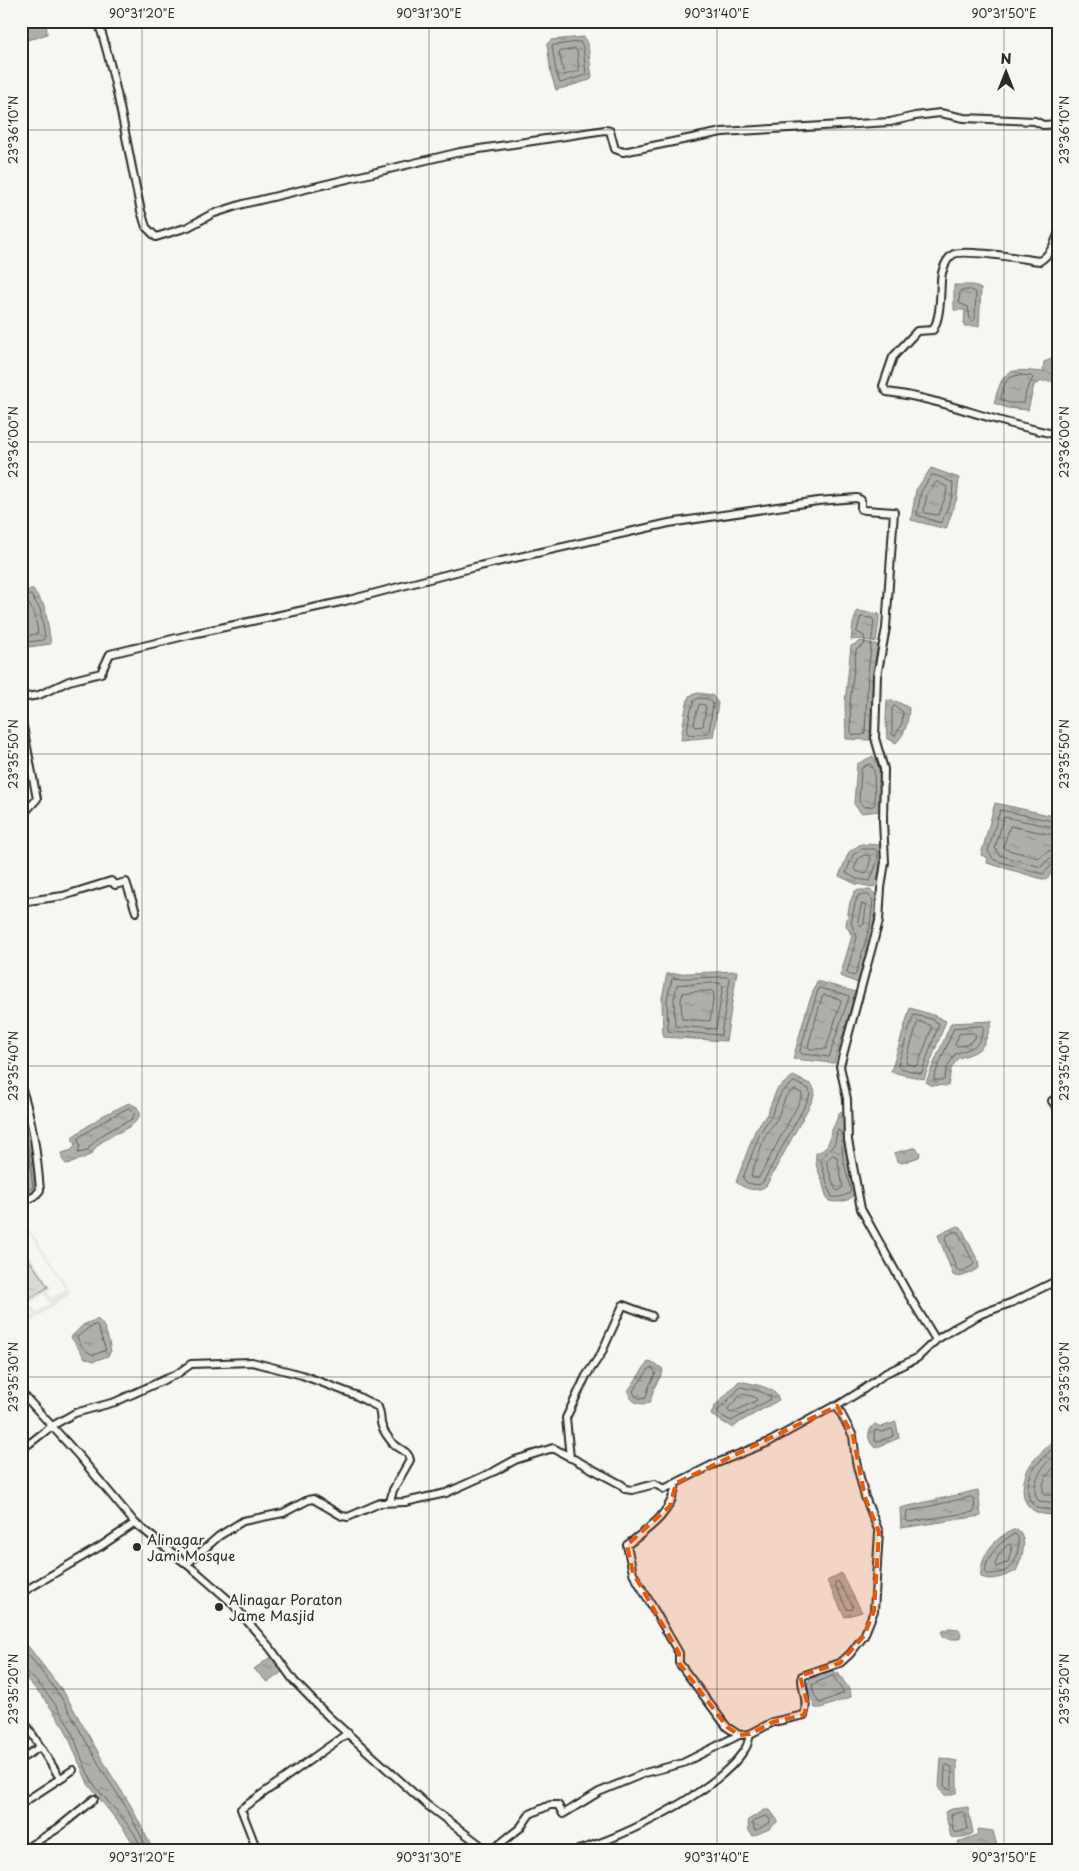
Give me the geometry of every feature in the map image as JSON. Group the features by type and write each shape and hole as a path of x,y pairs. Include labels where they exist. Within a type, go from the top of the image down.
{"street":[{"path":"98,21 118,96 141,212 146,228 156,237 188,228 212,214 243,204 460,152 605,130 610,131 615,149 623,152 722,132 890,122 940,113 964,118 1035,121 1043,125 1058,124"},
{"path":"1058,234 1054,246 1047,256 1040,261 987,254 958,253 952,255 946,263 941,276 940,299 936,324 933,330 917,331 893,358 883,386 887,392 941,402 1004,422 1058,435"},
{"path":"21,698 39,695 69,681 101,673 110,654 345,601 475,567 669,523 818,501 858,498 861,500 861,509 894,512 886,628 877,676 875,738 884,769 883,821 885,862 879,921 840,1066 847,1099 848,1140 861,1209 936,1340"},
{"path":"21,716 38,799 21,812"},
{"path":"21,902 64,896 111,881 115,886 126,882 136,912"},
{"path":"21,1087 37,1156 40,1190 35,1196 21,1203"},
{"path":"1058,1097 1052,1101 1058,1109"},
{"path":"187,1564 218,1536 244,1521 283,1513 308,1500 314,1499 345,1517 380,1503 404,1502 446,1493 515,1460 546,1450 556,1449 628,1490 655,1484 664,1489 712,1465 769,1442 837,1406 886,1373 917,1358 936,1340 981,1314 1014,1302 1058,1280"},
{"path":"570,1458 566,1418 586,1376 600,1354 623,1305 652,1316"},
{"path":"21,1450 52,1426 75,1413 115,1402 177,1374 191,1364 252,1362 302,1374 355,1395 378,1407 381,1425 392,1443 409,1454 410,1460 393,1490 390,1502"},
{"path":"21,1392 135,1523 231,1602 271,1649 294,1681 428,1805 487,1850"},
{"path":"492,1850 520,1828 530,1814 543,1808 550,1805 558,1805 563,1814 599,1792 645,1773 682,1762 739,1735 750,1734 773,1722 804,1715 807,1702 802,1684 802,1676 840,1663 850,1654 864,1636 874,1611 879,1532 865,1497 856,1462 854,1436 837,1406"},
{"path":"676,1483 670,1506 656,1522 627,1546 633,1573 679,1653 679,1663 727,1727 739,1735"},
{"path":"21,1593 101,1546 135,1523"},
{"path":"21,1720 27,1726 60,1778"},
{"path":"257,1850 241,1809 348,1733"},
{"path":"578,1850 612,1838 656,1818 716,1780 746,1748 750,1734"},
{"path":"21,1759 40,1747"},
{"path":"21,1795 24,1803 73,1770"},
{"path":"23,1850 57,1829 94,1799"}],"highlighted area":[{"path":"837,1406 853,1436 865,1497 879,1532 874,1611 864,1636 840,1663 800,1676 807,1702 804,1715 773,1722 750,1734 739,1735 727,1727 679,1663 679,1653 633,1573 627,1545 670,1506 676,1483"}],"shaded area":[{"path":"21,1217 71,1293 21,1329 21,1323 34,1315 27,1304 21,1307 21,1304 47,1287 21,1248 21,1241 51,1288 47,1291 51,1298 66,1289 21,1220","holes":["44,1294 50,1303 36,1313 30,1303"]}],"green space":[{"path":"21,1248 48,1287 21,1304"}],"water":[{"path":"22,21 46,21 47,34 26,40"},
{"path":"584,37 588,46 592,78 556,90 551,74 547,44 551,40"},
{"path":"954,285 973,285 981,289 979,326 964,326 965,310 954,310"},
{"path":"1054,350 1058,351 1058,386 1053,381 1042,381 1034,385 1028,410 1007,408 994,403 1004,377 1014,371 1043,372 1044,362 1054,358"},
{"path":"931,468 959,478 957,498 946,529 911,520 916,490"},
{"path":"33,589 45,607 51,644 21,648 21,592"},
{"path":"857,611 879,614 876,642 860,639 851,640"},
{"path":"861,641 878,645 873,673 870,740 846,739 845,703 851,646"},
{"path":"698,693 712,695 718,703 713,737 681,740 689,696"},
{"path":"887,700 898,702 909,708 906,727 896,743 887,738"},
{"path":"873,756 879,768 880,811 861,813 854,804 857,764"},
{"path":"995,803 1058,817 1058,865 1046,880 987,863 988,858 981,855"},
{"path":"861,844 881,845 883,860 874,887 856,884 839,876 849,852"},
{"path":"870,890 878,896 875,927 858,983 840,976 852,936 846,925 850,902 855,891"},
{"path":"737,971 726,1041 663,1037 662,998 667,974"},
{"path":"817,981 856,992 834,1063 793,1059 807,1008"},
{"path":"910,1008 946,1021 924,1079 891,1072"},
{"path":"992,1021 985,1042 979,1050 958,1058 951,1069 948,1086 931,1085 926,1082 951,1023"},
{"path":"793,1076 812,1085 815,1092 812,1101 766,1186 754,1190 743,1187 736,1182 755,1131 767,1114 777,1089"},
{"path":"21,1096 34,1151 38,1190 21,1201"},
{"path":"129,1103 137,1107 140,1113 132,1124 102,1141 92,1154 66,1164 62,1159 62,1153 72,1150 75,1145 72,1137 102,1116"},
{"path":"846,1110 856,1193 847,1200 832,1202 829,1201 816,1165 816,1153 827,1146 839,1113"},
{"path":"916,1148 920,1153 919,1157 902,1163 897,1161 894,1153"},
{"path":"957,1226 961,1227 978,1261 979,1268 959,1277 953,1275 938,1235"},
{"path":"97,1319 105,1329 111,1351 108,1356 94,1361 85,1358 71,1337 83,1325"},
{"path":"648,1362 662,1368 663,1372 654,1388 650,1402 642,1404 630,1398 628,1391"},
{"path":"739,1381 768,1389 777,1395 779,1400 733,1428 711,1415 714,1407"},
{"path":"896,1422 899,1438 875,1448 869,1439 872,1427 875,1424 881,1427"},
{"path":"1052,1442 1058,1445 1058,1514 1047,1515 1031,1509 1026,1503 1023,1488 1030,1465"},
{"path":"978,1490 981,1516 901,1528 900,1508"},
{"path":"1017,1529 1021,1533 1024,1543 1016,1571 994,1579 981,1577 983,1561 991,1547 1003,1536"},
{"path":"841,1573 862,1612 845,1617 827,1581"},
{"path":"949,1628 959,1629 961,1635 959,1639 944,1637 941,1632"},
{"path":"21,1637 65,1694 130,1804 153,1850 137,1850 126,1832 88,1784 65,1729 44,1698 21,1673"},
{"path":"269,1658 273,1659 282,1672 268,1682 254,1669"},
{"path":"831,1671 838,1673 850,1690 851,1697 821,1708 815,1708 807,1685 810,1679"},
{"path":"941,1758 957,1761 957,1792 953,1795 945,1795 939,1789"},
{"path":"968,1807 973,1833 963,1837 951,1837 945,1812"},
{"path":"765,1810 770,1810 778,1821 769,1829 753,1836 749,1831 748,1820"},
{"path":"978,1829 993,1831 998,1850 960,1850 958,1842 977,1835"}],"place":[{"name":"Alinagar Jami Mosque","path":"137,1547"},
{"name":"Alinagar Poraton Jame Masjid","path":"219,1607"}]}
